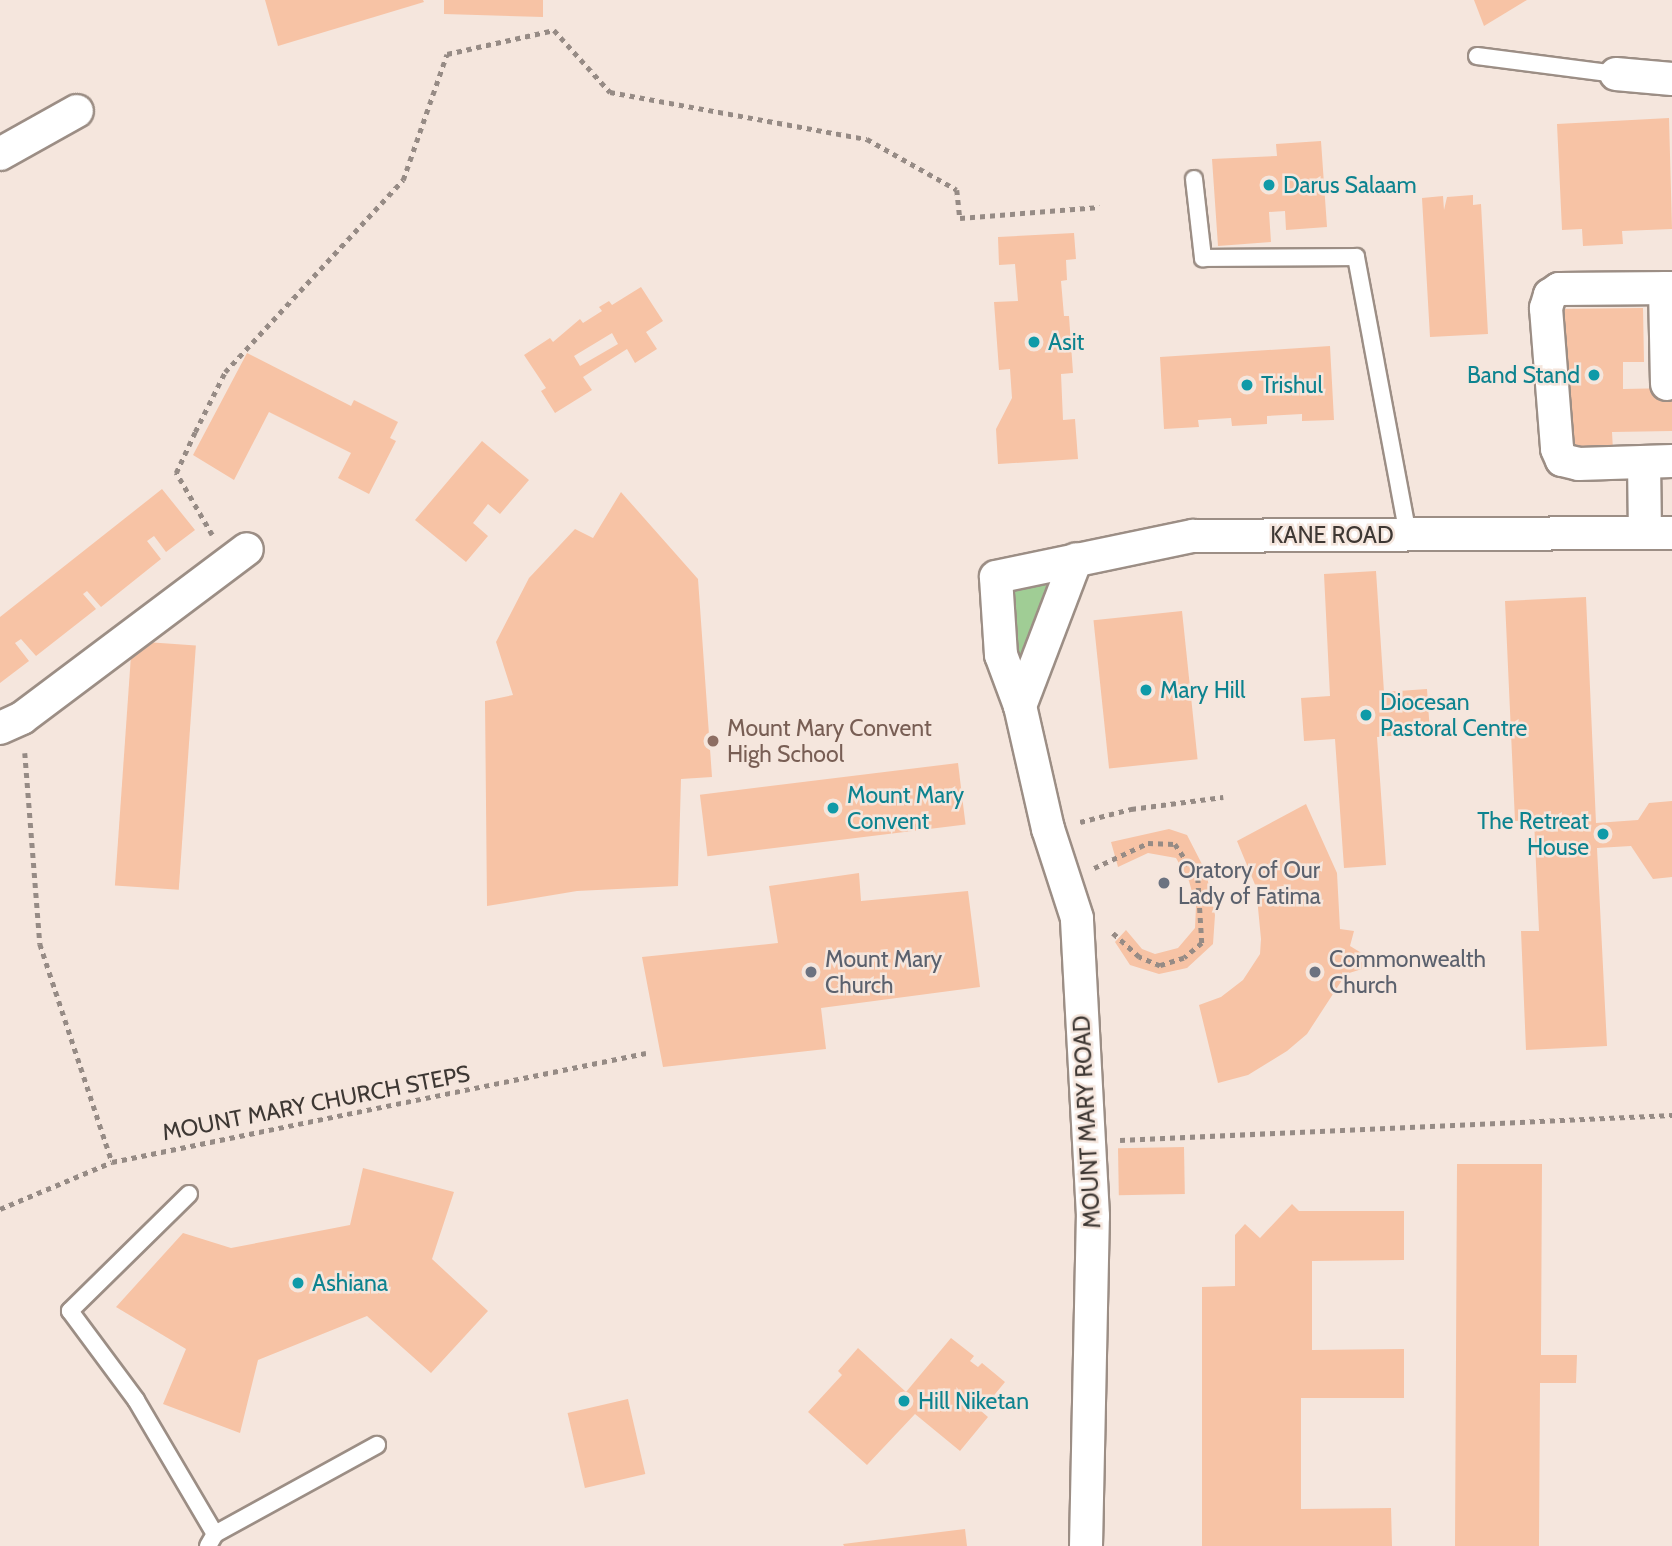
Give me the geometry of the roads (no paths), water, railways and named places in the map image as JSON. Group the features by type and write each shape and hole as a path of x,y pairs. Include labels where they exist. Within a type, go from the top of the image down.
{"street":[{"path":"1616,74 1672,79"},
{"path":"0,154 77,111"},
{"path":"1659,533 1658,462 1579,464 1562,460 1558,453 1547,302 1559,289 1668,288 1667,384"},
{"name":"KANE ROAD","path":"996,577 1193,536 1659,533"},
{"path":"11,723 238,556"},
{"path":"1020,706 1076,559"},
{"name":"MOUNT MARY ROAD","path":"996,577 1001,655 1020,706 1048,829 1077,918 1095,1307 1086,1546"}],"lane":[{"path":"1477,56 1616,74"},
{"path":"1194,179 1203,258 1356,257 1408,534"},
{"path":"189,1194 70,1311 136,1400 212,1540 377,1445"}],"place":[{"name":"Darus Salaam","path":"1269,185"},
{"name":"Asit","path":"1034,342"},
{"name":"Band Stand","path":"1594,375"},
{"name":"Trishul","path":"1247,385"},
{"name":"Mary Hill","path":"1146,690"},
{"name":"Diocesan Pastoral Centre","path":"1366,715"},
{"name":"Mount Mary Convent High School","path":"713,741"},
{"name":"Mount Mary Convent","path":"833,808"},
{"name":"The Retreat House","path":"1603,834"},
{"name":"Oratory of Our Lady of Fatima","path":"1164,883"},
{"name":"Mount Mary Church","path":"811,972"},
{"name":"Commonwealth Church","path":"1315,972"},
{"name":"Ashiana","path":"298,1283"},
{"name":"Hill Niketan","path":"904,1401"}]}
